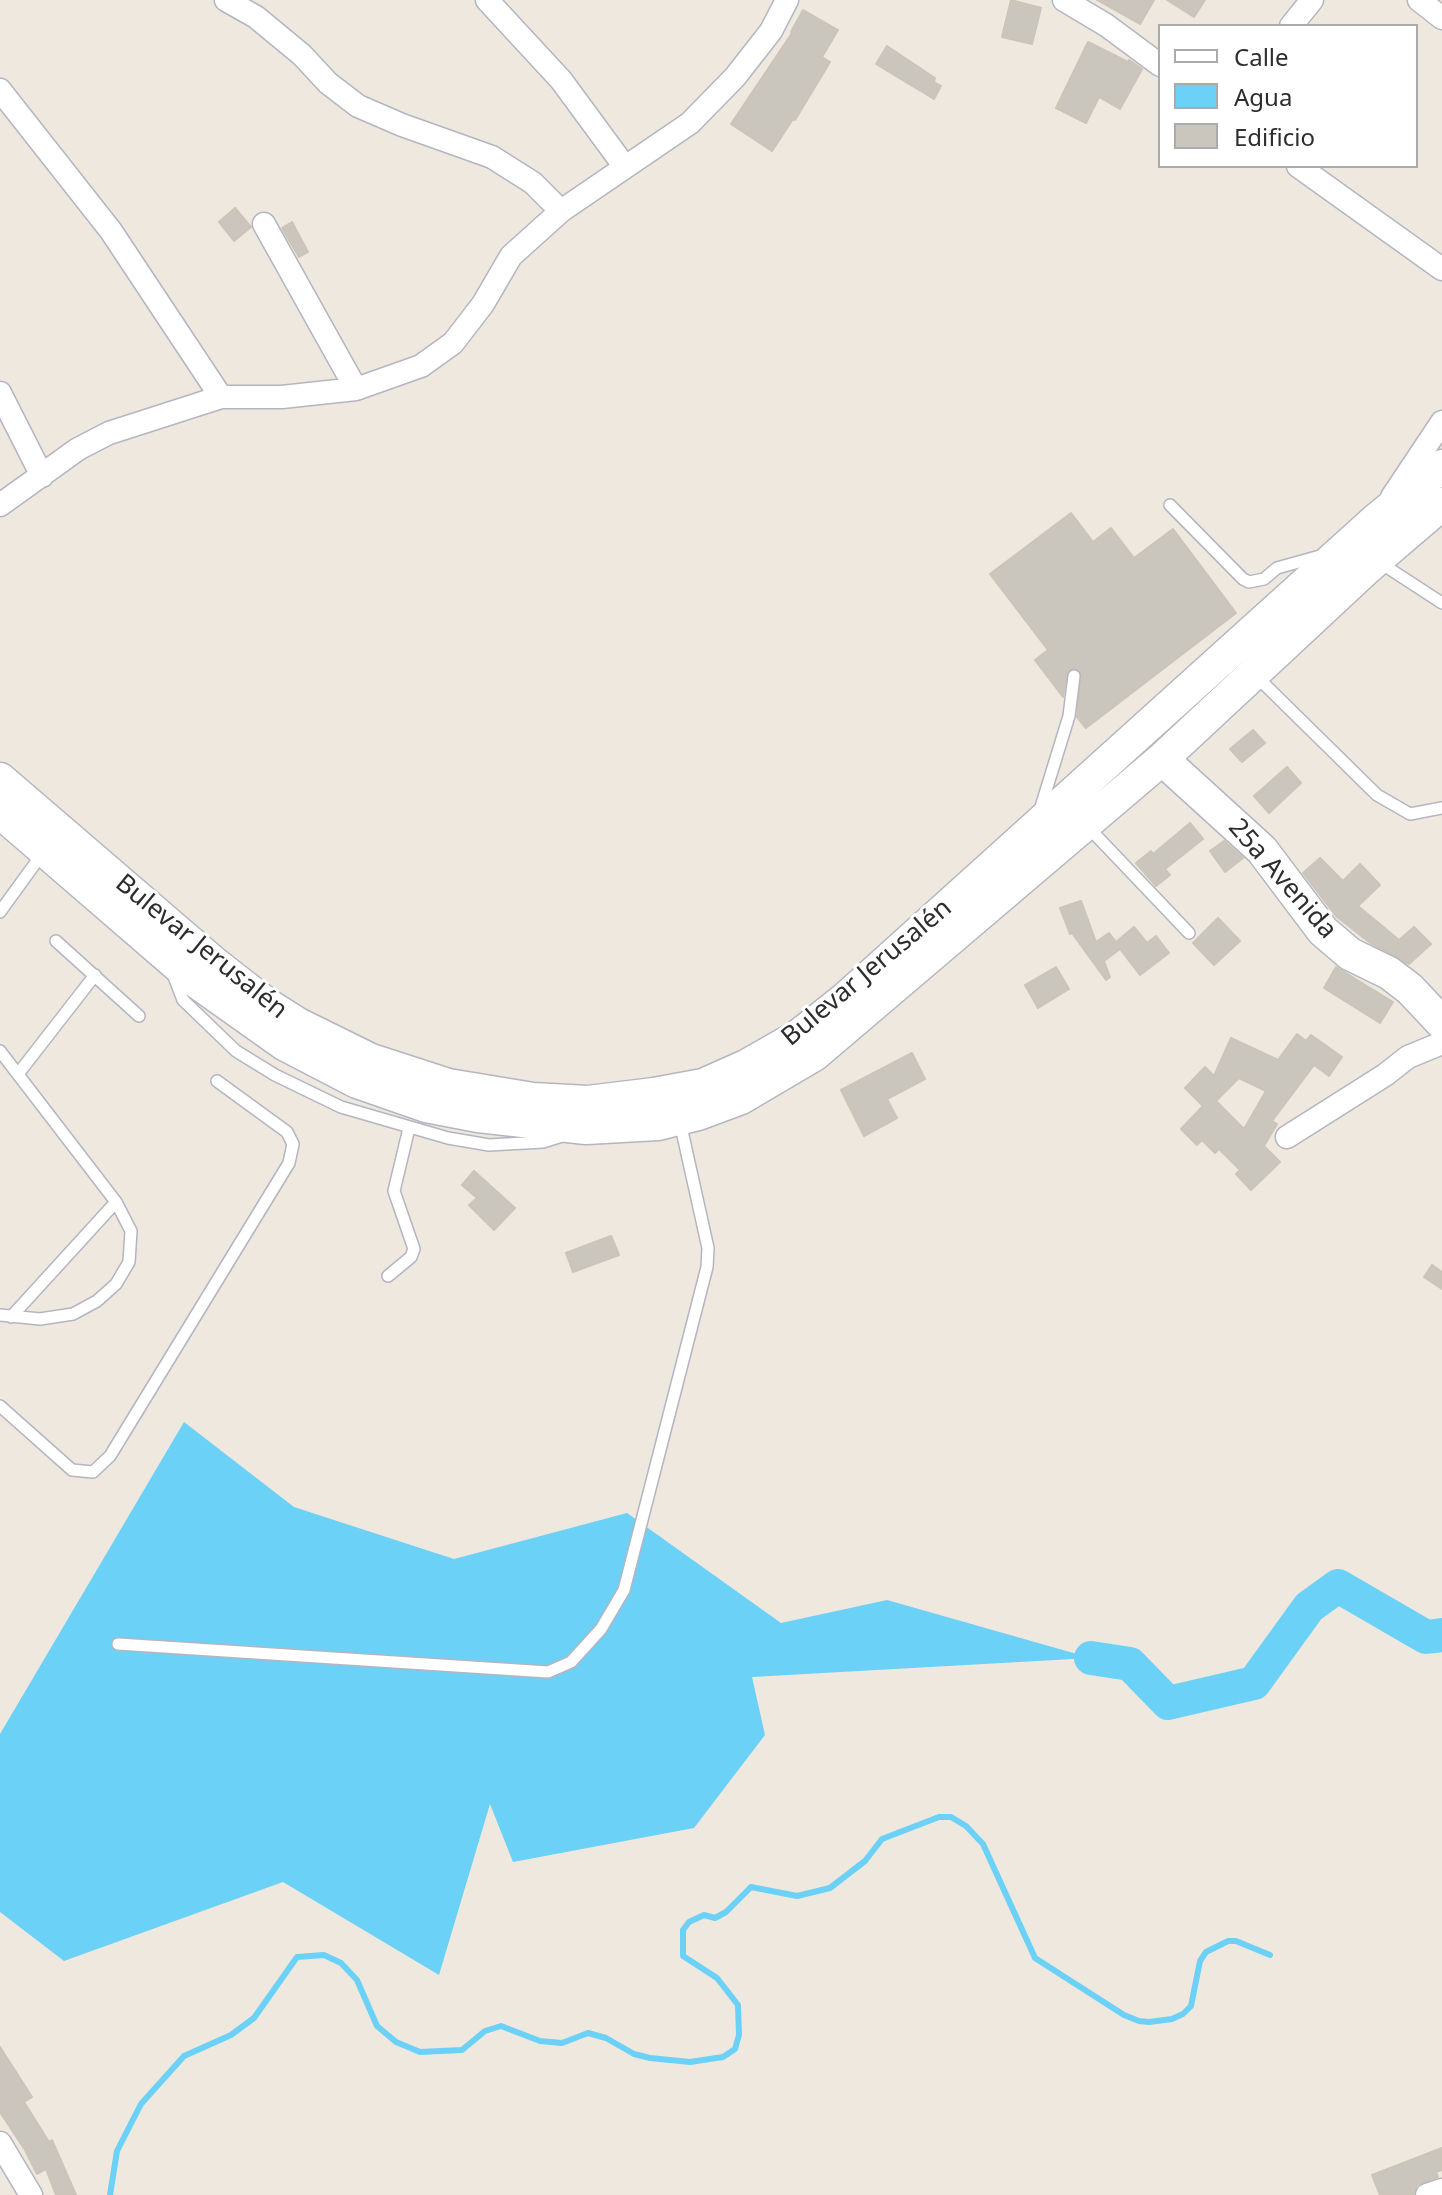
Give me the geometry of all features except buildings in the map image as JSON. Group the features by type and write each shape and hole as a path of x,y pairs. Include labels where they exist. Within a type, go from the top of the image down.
{"main road":[{"name":"Bulevar Jerusalén","path":"0,812 166,955 256,1026 357,1082 436,1109 525,1123 586,1128 658,1124 676,1104 714,1080 797,1037 846,998 1377,519 1442,466"},
{"name":"Bulevar Jerusalén","path":"0,779 214,963 268,1005 310,1031 359,1055 448,1085 533,1099 676,1104 741,1098 814,1055 1162,759 1442,504"},
{"name":"25a Avenida","path":"1162,759 1262,850 1323,931 1350,954 1389,973 1410,989 1442,1023"}],"street":[{"path":"226,0 256,17 358,106 492,157 533,183 561,211"},
{"path":"487,0 561,80 625,167"},
{"path":"0,505 78,449 109,433 221,397 282,397 356,389 421,366 453,343 483,304 511,256 561,211 690,123 735,77 771,31 787,0"},
{"path":"1064,0 1106,25 1158,64"},
{"path":"1293,24 1312,0"},
{"path":"1419,0 1442,18"},
{"path":"0,90 111,231 221,397"},
{"path":"1301,168 1442,269"},
{"path":"264,224 356,389"},
{"path":"0,393 42,476"},
{"path":"1377,519 1442,422"},
{"path":"1287,1137 1408,1057 1442,1043"},
{"path":"0,2143 31,2195"},
{"path":"1427,2195 1442,2190"}],"lane":[{"path":"1170,505 1249,582 1264,579 1277,568 1344,549"},
{"path":"1376,561 1442,603"},
{"path":"1254,673 1377,795 1410,814 1442,808"},
{"path":"1033,830 1069,716 1074,676"},
{"path":"1085,824 1189,933"},
{"path":"0,912 45,851"},
{"path":"56,941 139,1016"},
{"path":"166,955 183,1000 236,1051 275,1075 341,1107 409,1128 489,1145 543,1142 586,1128"},
{"path":"18,1074 95,975"},
{"path":"0,1051 116,1202 131,1231 129,1262 116,1284 97,1301 73,1314 40,1319 5,1316"},
{"path":"0,1406 72,1470 93,1472 110,1456 289,1163 293,1144 287,1132 217,1081"},
{"path":"118,1644 548,1672 571,1662 601,1629 624,1590 707,1267 705,1234 676,1104"},
{"path":"388,1276 411,1257 414,1249 394,1191 409,1128"},
{"path":"5,1316 116,1202"}],"water":[{"path":"184,1422 294,1507 454,1559 627,1513 781,1623 887,1600 1091,1658 752,1677 765,1735 694,1828 513,1862 490,1804 439,1975 283,1882 64,1961 0,1912 0,1734"}],"waterway":[{"path":"1091,1658 1130,1664 1168,1703 1254,1683 1309,1607 1338,1586 1426,1637 1442,1635"},
{"path":"110,2195 117,2151 141,2104 184,2056 231,2035 254,2018 297,1957 324,1955 341,1963 357,1980 377,2026 396,2042 420,2052 462,2050 485,2031 501,2026 540,2041 562,2043 588,2033 650,2058 690,2062 723,2057 735,2049 739,2035 738,2005 717,1978 683,1956 683,1930 689,1922 704,1915 715,1918 726,1912 751,1887 797,1896 830,1888 865,1861 882,1839 939,1817 951,1817 966,1826 983,1844 1035,1958 1124,2015 1149,2022 1183,2014 1191,2006 1200,1961 1206,1952 1228,1941 1236,1941 1270,1955"}]}
